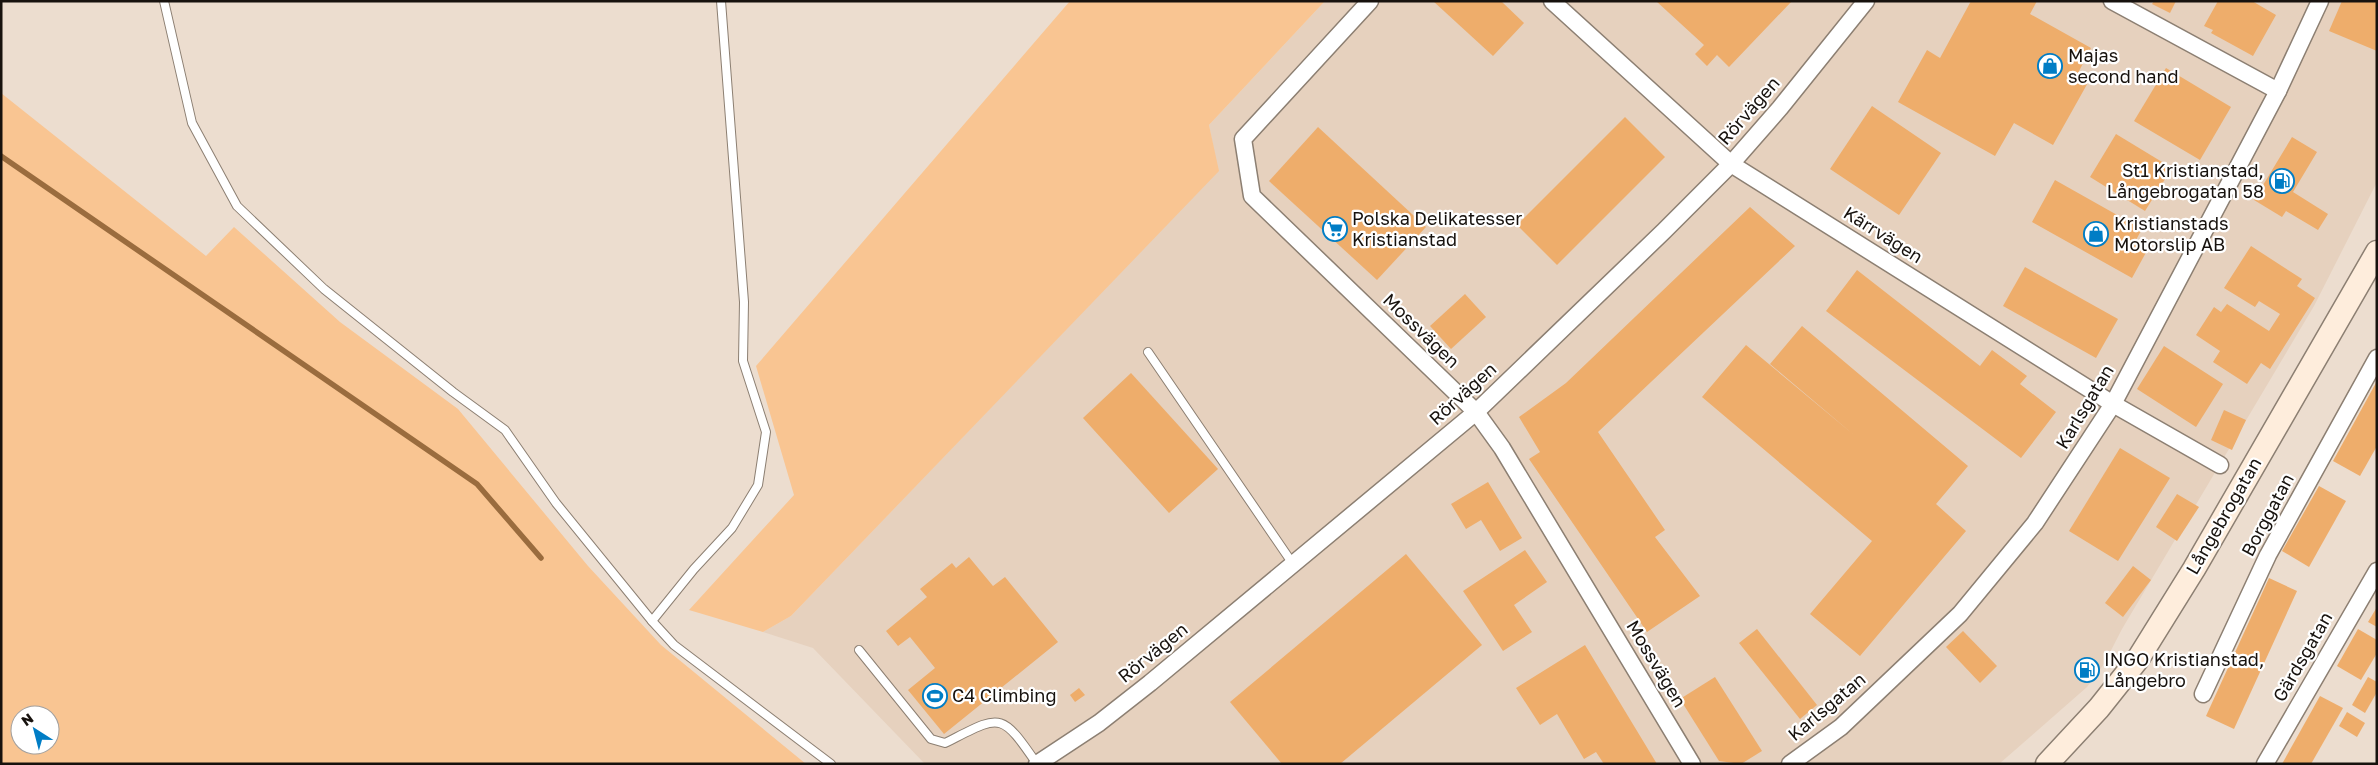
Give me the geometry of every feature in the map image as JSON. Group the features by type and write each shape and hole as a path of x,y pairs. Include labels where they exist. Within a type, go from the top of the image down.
{"main road":[{"name":"Långebrogatan","path":"2047,764 2099,708 2138,658 2194,568 2377,252"}],"street":[{"name":"Mossvägen","path":"1370,1 1242,139 1252,196 1476,412 1507,457 1692,764"},
{"name":"Kärrvägen","path":"1552,1 1731,164 2112,404 2220,466"},
{"name":"Rörvägen","path":"1037,764 1106,717 1476,412 1731,164 1780,108 1866,1"},
{"path":"2112,1 2278,91"},
{"name":"Karlsgatan","path":"1790,764 1841,727 1960,614 2035,523 2112,404 2278,91 2320,1"},
{"name":"Borggatan","path":"2203,694 2268,555 2377,358"},
{"name":"Gärdsgatan","path":"2265,764 2377,571"}],"lane":[{"path":"164,1 192,123 237,206 324,289 453,392 505,430 556,503 652,621 674,645 831,764"},
{"path":"652,621 694,569 732,528 758,486 766,432 744,361 744,302 722,1"},
{"path":"1148,352 1293,564"},
{"path":"859,650 930,739 945,743 984,724 993,721 1001,722 1010,728 1037,764"}],"shaded area":[{"path":"1070,1 1325,1 1209,125 1219,171 791,616 763,632 689,610 794,495 756,366"},
{"path":"1325,1 2377,1 2377,182 2314,306 2122,629 2104,664 2087,687 1999,764 925,764 813,648 763,632 791,616 1218,171 1209,125"},
{"path":"1,93 206,256 234,227 340,322 458,409 588,566 661,645 806,764 1,764"}],"building":[{"path":"1433,1 1501,1 1524,23 1493,56"},
{"path":"1656,1 1792,1 1729,67 1717,55 1707,66 1695,54 1704,45"},
{"path":"1971,1 2037,1 2030,14 2091,48 2078,73 2090,79 2053,145 2014,123 1995,156 1898,102 1927,50 1940,58"},
{"path":"2154,1 2176,1 2170,13 2152,4"},
{"path":"2218,1 2252,1 2276,15 2253,56 2211,33 2213,30 2204,26"},
{"path":"2342,1 2377,1 2377,51 2329,31"},
{"path":"2166,68 2231,107 2200,160 2134,121"},
{"path":"1872,106 1941,153 1899,215 1830,169"},
{"path":"1625,117 1665,157 1557,265 1517,225"},
{"path":"1318,127 1426,227 1377,280 1269,181"},
{"path":"2116,134 2172,168 2145,211 2090,177"},
{"path":"2292,137 2317,152 2293,192 2328,214 2318,230 2286,211 2282,217 2254,200"},
{"name":"Kristianstads Motorslip AB","path":"2055,180 2142,229 2136,240 2149,247 2132,278 2032,222"},
{"path":"1750,207 1795,246 1598,432 1665,530 1655,537 1700,596 1647,632 1529,459 1540,452 1519,417 1566,383"},
{"path":"2251,246 2302,279 2297,286 2315,298 2270,369 2261,363 2247,384 2213,362 2220,351 2196,335 2214,307 2221,312 2227,304 2269,331 2280,314 2259,301 2255,307 2224,288"},
{"path":"2025,267 2118,319 2096,358 2003,306"},
{"path":"1857,270 1980,366 1992,350 2027,376 2020,384 2056,412 2021,458 1826,311"},
{"path":"1465,294 1486,317 1451,349 1430,326"},
{"path":"1802,326 1968,466 1936,504 1966,531 1860,656 1810,614 1872,541 1702,397 1746,345 1854,435 1770,364"},
{"path":"2164,346 2223,384 2196,427 2137,389"},
{"path":"1131,373 1218,469 1169,513 1083,418"},
{"path":"2377,381 2377,446 2360,476 2333,461"},
{"path":"2224,410 2246,420 2232,450 2211,440"},
{"path":"2120,448 2170,478 2118,561 2069,531"},
{"path":"1488,482 1522,538 1500,551 1481,520 1466,529 1451,504"},
{"path":"2319,486 2346,501 2309,567 2282,551"},
{"path":"2177,494 2199,507 2177,541 2156,527"},
{"path":"1525,550 1547,582 1514,605 1532,632 1503,651 1463,591"},
{"path":"1406,554 1482,645 1340,764 1282,764 1230,702"},
{"path":"969,557 993,586 1005,577 1058,642 944,734 908,690 935,668 910,637 898,646 886,631 927,597 920,589 952,563 956,568"},
{"path":"2133,566 2151,580 2123,617 2105,603"},
{"path":"2269,578 2297,591 2234,729 2206,716"},
{"path":"2377,607 2377,627 2368,622"},
{"path":"1757,629 1817,705 1800,719 1739,643"},
{"path":"2358,629 2377,640 2377,653 2361,680 2337,666"},
{"path":"1963,631 1997,666 1980,683 1946,647"},
{"path":"1585,645 1657,764 1604,764 1596,752 1584,759 1557,714 1540,725 1516,688"},
{"path":"1715,677 1762,751 1741,764 1719,761 1680,699"},
{"path":"2368,677 2377,682 2377,692 2365,713 2352,705"},
{"path":"1079,688 1085,695 1075,702 1070,695"},
{"path":"2320,696 2343,708 2311,764 2282,764"},
{"path":"2347,712 2365,723 2357,737 2339,726"}],"waterway":[{"path":"1,156 477,484 541,558"}],"place":[{"name":"Majas second hand","path":"2050,66"},
{"name":"St1 Kristianstad, Långebrogatan 58","path":"2282,181"},
{"name":"Polska Delikatesser Kristianstad","path":"1335,229"},
{"name":"Kristianstads Motorslip AB","path":"2096,234"},
{"name":"INGO Kristianstad, Långebro","path":"2087,670"},
{"name":"C4 Climbing","path":"935,696"}]}
